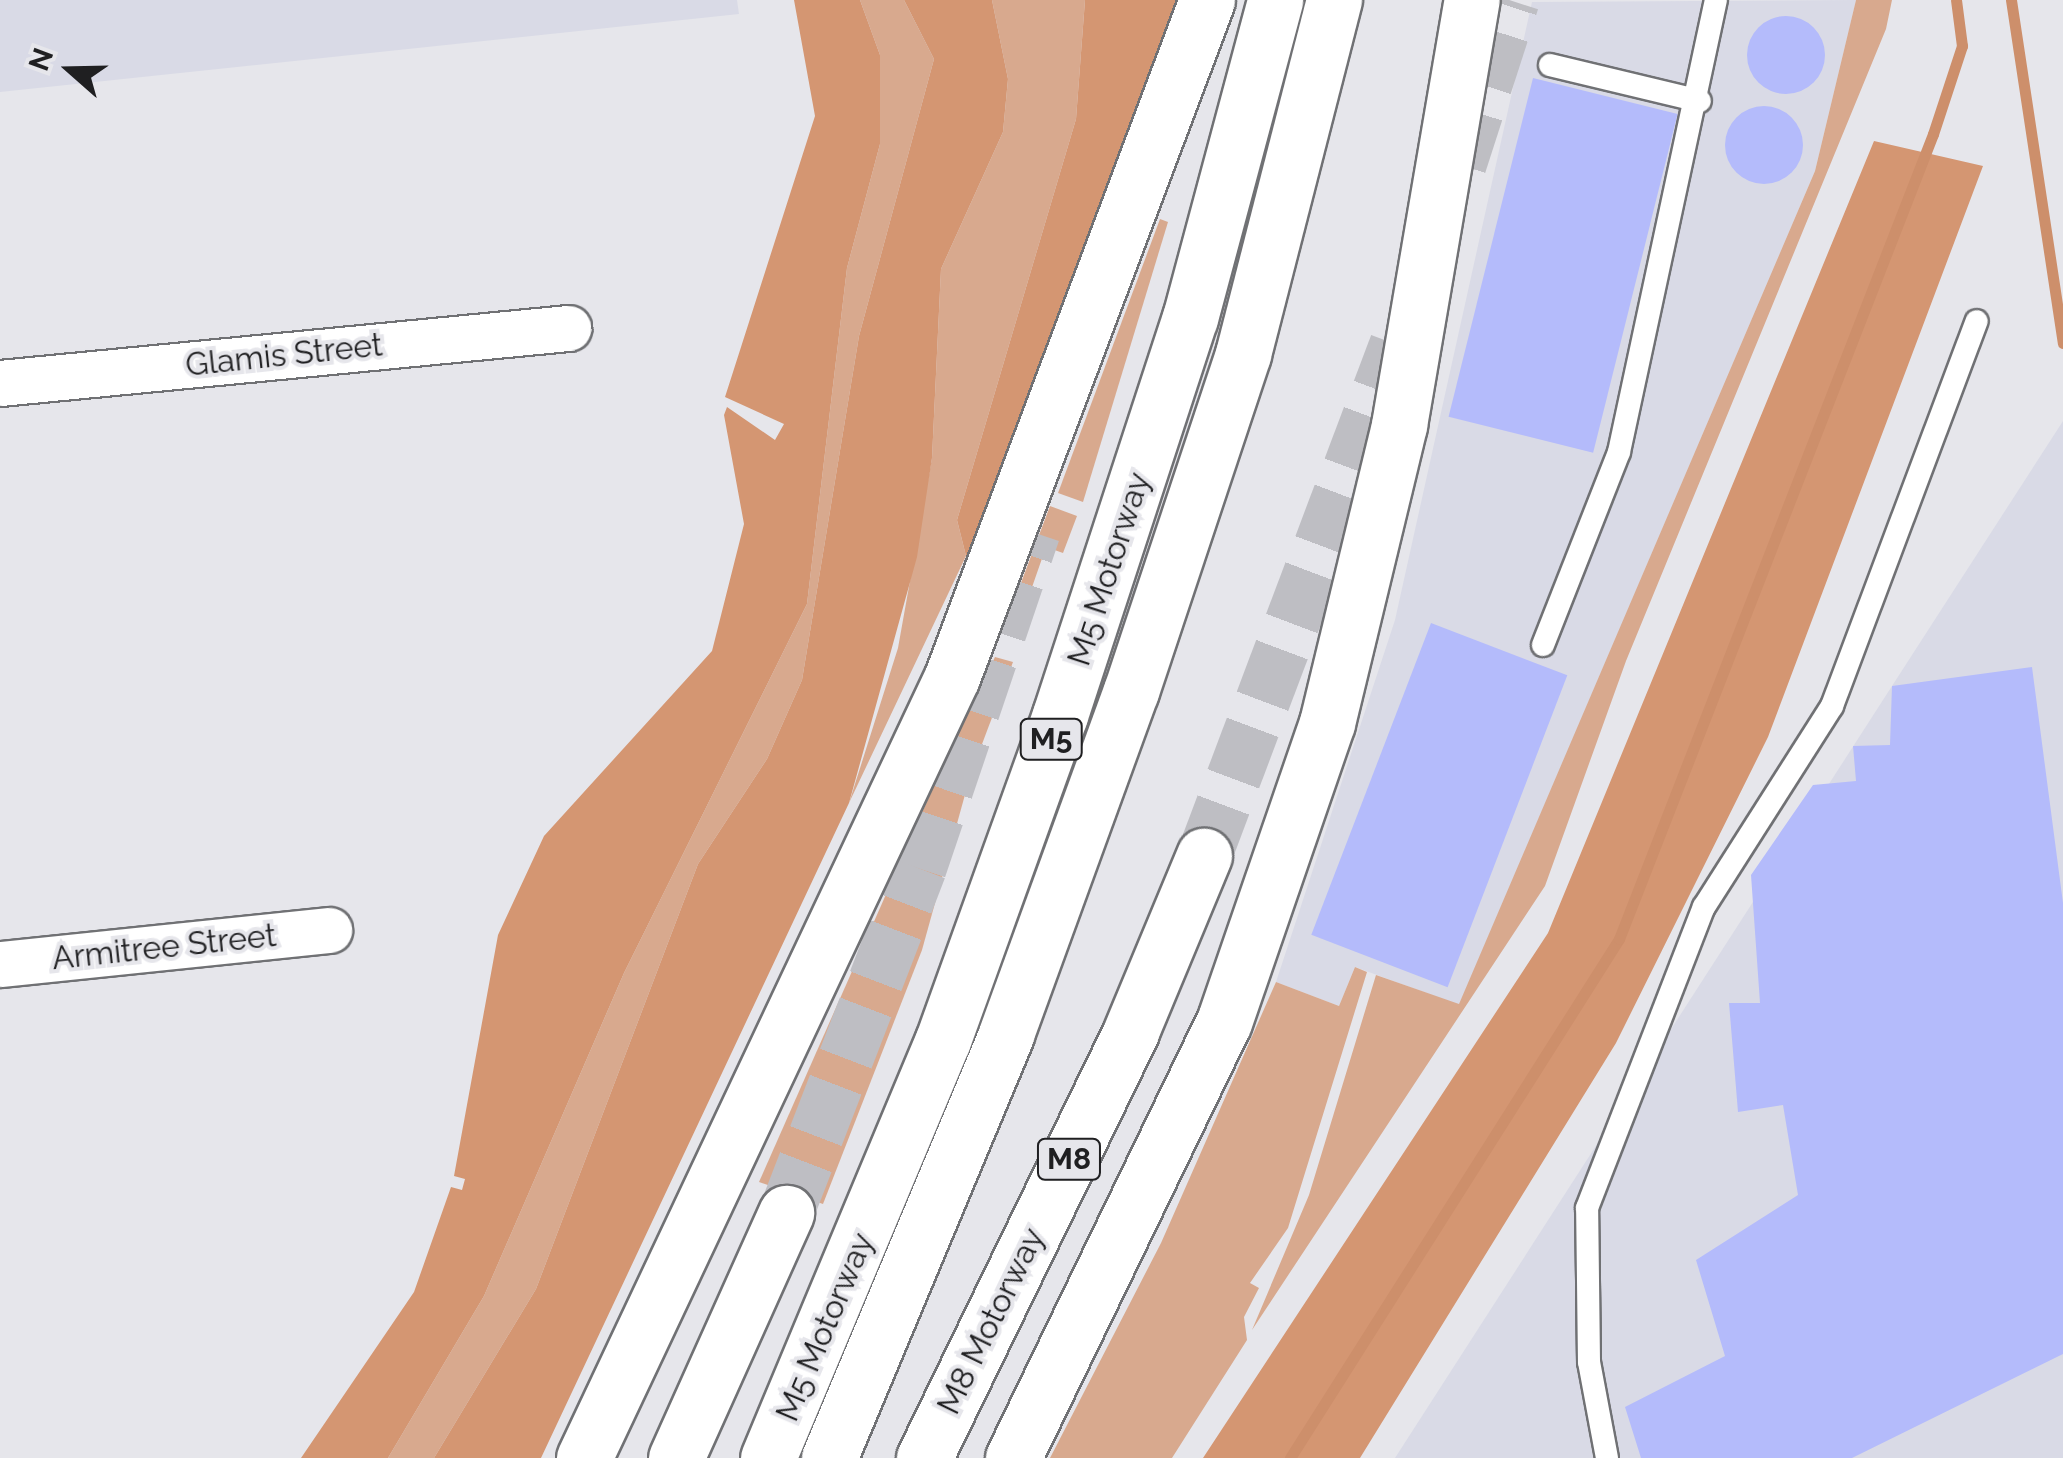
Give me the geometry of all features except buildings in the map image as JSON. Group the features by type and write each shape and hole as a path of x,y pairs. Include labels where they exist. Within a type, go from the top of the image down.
{"highway":[{"path":"584,1458 952,677 1207,0"},
{"name":"M5 Motorway","path":"768,1458 943,1040 1060,715 1190,318 1275,0"},
{"name":"M5 Motorway","path":"829,1458 1006,1034 1131,691 1243,354 1334,0"},
{"path":"1013,1458 1224,1022 1327,723 1399,425 1472,0"},
{"name":"M8 Motorway","path":"924,1458 1131,1032 1204,856"},
{"path":"676,1458 786,1213"}],"street":[{"name":"Glamis Street","path":"0,383 568,328"},
{"name":"Armitree Street","path":"0,964 328,930"}],"lane":[{"path":"1543,645 1619,452 1700,101 1716,0"},
{"path":"1550,65 1700,101"},
{"path":"1607,1458 1590,1362 1587,1208 1704,907 1832,706 1977,322"}],"shaded area":[{"path":"0,0 737,0 739,14 0,92"},
{"path":"794,0 860,0 880,55 880,144 847,268 807,604 624,973 484,1296 388,1458 301,1458 414,1292 451,1187 462,1190 465,1179 454,1176 498,935 544,836 712,651 744,524 724,415 727,407 775,440 784,424 725,397 815,116"},
{"path":"860,0 904,0 934,59 859,336 802,680 767,759 698,864 536,1289 434,1458 388,1458 484,1296 624,973 807,604 847,268 880,144 880,55"},
{"path":"904,0 992,0 1008,79 1003,132 941,269 932,458 917,557 849,803 541,1458 434,1458 536,1289 698,864 767,759 802,680 859,336 934,59"},
{"path":"992,0 1085,0 1076,119 957,520 966,556 849,803 898,648 932,458 941,269 1003,132 1008,79"},
{"path":"1085,0 1177,0 977,560 966,556 957,520 1076,119"},
{"path":"1856,0 1815,171 1459,1005 1355,967 1339,1006 1276,982 1395,620 1532,2"},
{"path":"1856,0 1892,0 1886,29 1626,661 1545,886 1252,1330 1309,1195 1376,975 1459,1004 1815,171"},
{"path":"1874,141 1983,166 1768,737 1616,1043 1360,1458 1203,1458 1548,933"},
{"path":"1160,219 1168,222 1083,502 1058,493"},
{"path":"2063,421 2063,1458 1395,1458 1892,686"},
{"path":"1050,506 1077,516 1063,553 1046,547 1022,616 1010,612"},
{"path":"995,657 1013,662 976,760 950,750"},
{"path":"944,763 971,773 922,950 823,1204 759,1182"},
{"path":"1355,967 1367,972 1288,1228 1250,1283 1259,1288 1244,1317 1247,1340 1172,1458 1050,1458 1161,1243 1276,982 1339,1006"}],"waterway":[{"path":"1290,1458 1619,939 1933,134 1962,46 1956,0"},
{"path":"2011,0 2063,343"}],"tunnel":[{"path":"1459,164 1512,0"},
{"path":"1204,856 1397,344"},
{"path":"786,1213 919,868 1033,532"}]}
